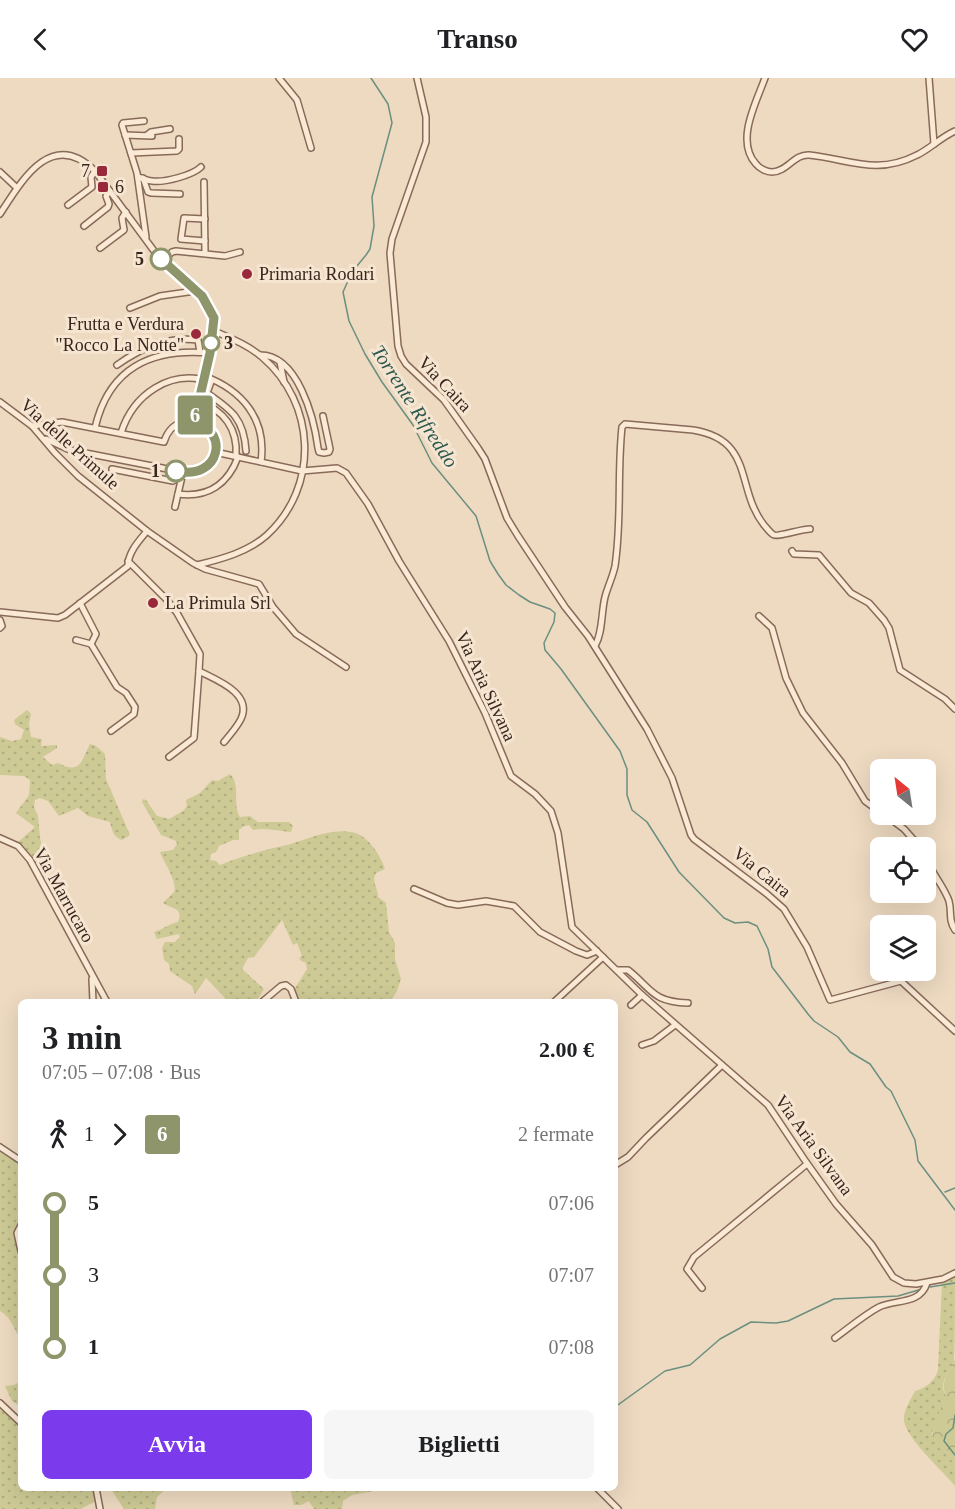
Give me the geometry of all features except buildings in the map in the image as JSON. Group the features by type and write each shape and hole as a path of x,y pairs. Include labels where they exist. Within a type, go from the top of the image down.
{"street":[{"path":"279,78 297,100 311,148"},
{"name":"Via Caira","path":"417,78 426,117 426,142 392,239 390,253 399,352 406,364 444,400 485,459 507,518 565,607 595,646 654,740 675,787 691,835 784,909 807,948 830,1000 901,981 955,1031"},
{"path":"765,78 752,110 747,141 748,150 755,164 767,171 778,171 804,156 864,166 884,165 914,157 955,130"},
{"path":"929,78 934,144"},
{"path":"144,121 123,123 122,128 140,177 148,192 180,194"},
{"path":"125,135 149,136 152,132 170,129"},
{"path":"131,153 177,151 179,139"},
{"path":"0,214 36,165 59,155 73,155 95,171 163,261 202,296 212,311 214,331 194,422"},
{"path":"140,177 154,182 191,174 201,167"},
{"path":"68,205 92,187 91,177 95,171"},
{"path":"0,172 17,188"},
{"path":"140,177 146,239"},
{"path":"204,182 205,253"},
{"path":"84,226 108,207 106,196 110,191"},
{"path":"100,248 124,230 122,218 126,212"},
{"path":"205,219 184,218 181,239 205,241"},
{"path":"163,261 172,252 225,256 240,252"},
{"path":"130,308 160,296 195,291"},
{"path":"214,331 260,355 280,361 288,368 304,397 312,419 319,452 324,453 329,452 330,449 323,416"},
{"path":"117,365 143,348 167,340 198,340 200,352"},
{"path":"95,428 100,409 112,387 130,369 148,359 179,351 210,353"},
{"path":"197,565 246,549 267,535 293,499 302,471 305,439 298,407 284,383 260,355"},
{"path":"280,361 284,383"},
{"path":"204,378 232,393 248,411 258,436 259,461"},
{"path":"121,433 131,409 148,392 176,379 204,378 234,390 250,410 260,435 259,461"},
{"path":"211,382 207,393 234,414 245,437 246,451"},
{"path":"178,494 198,495 214,489 223,483 232,471 237,456 236,439 230,425 219,411 198,401"},
{"name":"Via delle Primule","path":"0,402 32,426 78,476 147,531 197,565 259,584 273,607 296,634 346,667"},
{"path":"32,426 62,422 164,442 167,433 177,425 194,422 201,424 211,433 216,444 211,462 205,468 194,472 181,472 70,450 44,438"},
{"path":"595,646 605,597 615,569 618,538 619,456 621,427 625,424 693,429 719,439 740,461 754,507 773,535 781,536 790,531 810,529"},
{"path":"55,453 70,450"},
{"path":"215,452 302,471"},
{"name":"Via Aria Silvana","path":"302,471 337,468 346,473 368,504 399,561 449,641 485,713 511,776 535,794 551,812 558,834 572,927 642,995 768,1105 807,1164 872,1245 893,1277 904,1284 927,1283 954,1273"},
{"path":"112,469 173,481 181,472"},
{"path":"175,507 181,472"},
{"path":"0,612 58,618 128,566 135,546 147,531"},
{"path":"792,551 794,554 819,555 851,593 869,603 888,628 900,670 945,699 955,709"},
{"path":"128,561 167,600 200,654 194,738 170,757"},
{"path":"80,603 96,634 91,644"},
{"path":"759,616 772,628 786,678 803,713 842,763 865,801 870,805"},
{"path":"0,620 2,626 0,628"},
{"path":"76,640 91,644 117,687 126,693 135,707 134,714 111,731"},
{"path":"199,671 236,690 243,706 242,718 224,742"},
{"path":"898,825 911,837"},
{"name":"Via Marrucaro","path":"0,838 18,846 30,860 105,999"},
{"path":"936,880 948,900 950,921 955,930"},
{"path":"414,889 447,903 458,905 486,901 514,906 540,932 586,955 597,951"},
{"path":"557,999 603,957"},
{"name":"Via Aria Silvana","path":"617,970 628,970 644,987 659,998 688,1003"},
{"name":"Via Marrucaro","path":"92,977 93,999"},
{"path":"265,999 281,986 286,985 291,989 295,999"},
{"path":"632,1005 642,995"},
{"path":"642,1045 654,1041 675,1024"},
{"path":"618,1163 628,1157 722,1065"},
{"path":"0,1147 18,1159"},
{"path":"702,1288 687,1269 688,1264 807,1164"},
{"name":"Via Aria Silvana","path":"835,1338 879,1307 906,1302 919,1295 927,1283"},
{"path":"0,1403 18,1420"},
{"path":"97,1491 100,1509"},
{"path":"600,1491 618,1509"}],"green space":[{"path":"27,710 31,714 29,724 31,737 42,739 41,746 57,745 57,748 43,757 52,765 58,763 76,767 82,761 90,744 105,754 106,779 130,835 122,840 119,839 112,830 110,822 88,816 78,808 59,816 48,801 40,798 35,800 34,807 38,816 45,858 40,871 18,842 35,827 16,813 29,795 30,780 24,776 0,775 0,737 12,741 21,739 24,730 15,724 14,720"},
{"path":"230,774 233,778 240,817 250,816 258,822 289,822 293,826 291,832 253,830 249,825 244,826 239,830 239,840 219,846 216,852 211,854 210,860 220,865 319,835 343,831 362,837 376,851 385,869 376,873 374,882 378,897 386,903 389,932 395,943 395,959 401,979 392,999 296,999 294,990 307,969 306,963 299,958 302,956 297,943 293,945 282,920 254,957 248,958 242,969 264,989 258,999 226,999 206,978 195,994 192,986 170,971 169,964 164,960 162,948 165,942 175,942 180,937 179,934 157,939 154,932 178,922 178,911 163,903 175,888 160,852 173,850 177,844 176,841 161,835 142,802 143,799 146,800 157,816 169,819 183,811 187,806 186,800 200,793 212,780 218,781"},
{"path":"0,1151 18,1163 18,1222 14,1230 18,1245 18,1334 0,1311"},
{"path":"955,1276 954,1361 945,1378 943,1386 946,1396 932,1437 955,1464 955,1486 916,1443 905,1425 904,1418 906,1408 915,1391 930,1384 937,1374 942,1281"},
{"path":"955,1360 955,1464 937,1446 932,1437 935,1422 946,1396 944,1386 946,1377"},
{"path":"18,1383 18,1405 12,1401 5,1386"},
{"path":"0,1406 18,1423 18,1491 95,1491 97,1500 81,1509 0,1509"},
{"path":"112,1491 164,1491 157,1497 155,1509 124,1509"},
{"path":"291,1491 374,1491 352,1495 343,1501 342,1509 314,1509 309,1501 301,1505 294,1505"}],"waterway":[{"name":"Torrente Rifreddo","path":"371,78 388,104 392,123 372,197 374,226 370,249 352,272 343,292 349,321 365,354 413,425 432,463 476,516 490,561 506,585 530,602 555,613 554,622 544,643 545,650 620,751 627,769 627,795 632,810 647,822 679,872 724,918 735,923 748,922 757,926 768,949 772,967 808,1014 814,1021 838,1037 850,1052 870,1064 891,1091 915,1140 918,1161 955,1210"},
{"path":"945,1192 955,1188"},
{"path":"930,1287 955,1283"},
{"path":"618,1405 665,1371 690,1365 720,1339 751,1322 788,1321 834,1299 898,1296 922,1289"},
{"name":"Torrente Rifreddo","path":"955,1415 953,1428 946,1434 944,1441 955,1455"}],"bus line":[{"name":"6","path":"161,259 202,296 212,311 215,325 194,422 206,426 211,433 216,444 215,455 211,462 201,470 188,473 176,471"}],"place":[{"name":"7","path":"102,171"},
{"name":"6","path":"103,187"},
{"name":"5","path":"161,259"},
{"name":"Primaria Rodari","path":"247,274"},
{"name":"Frutta e Verdura \"Rocco La Notte\"","path":"196,334"},
{"name":"3","path":"211,343"},
{"name":"1","path":"176,471"},
{"name":"La Primula Srl","path":"153,603"}]}
